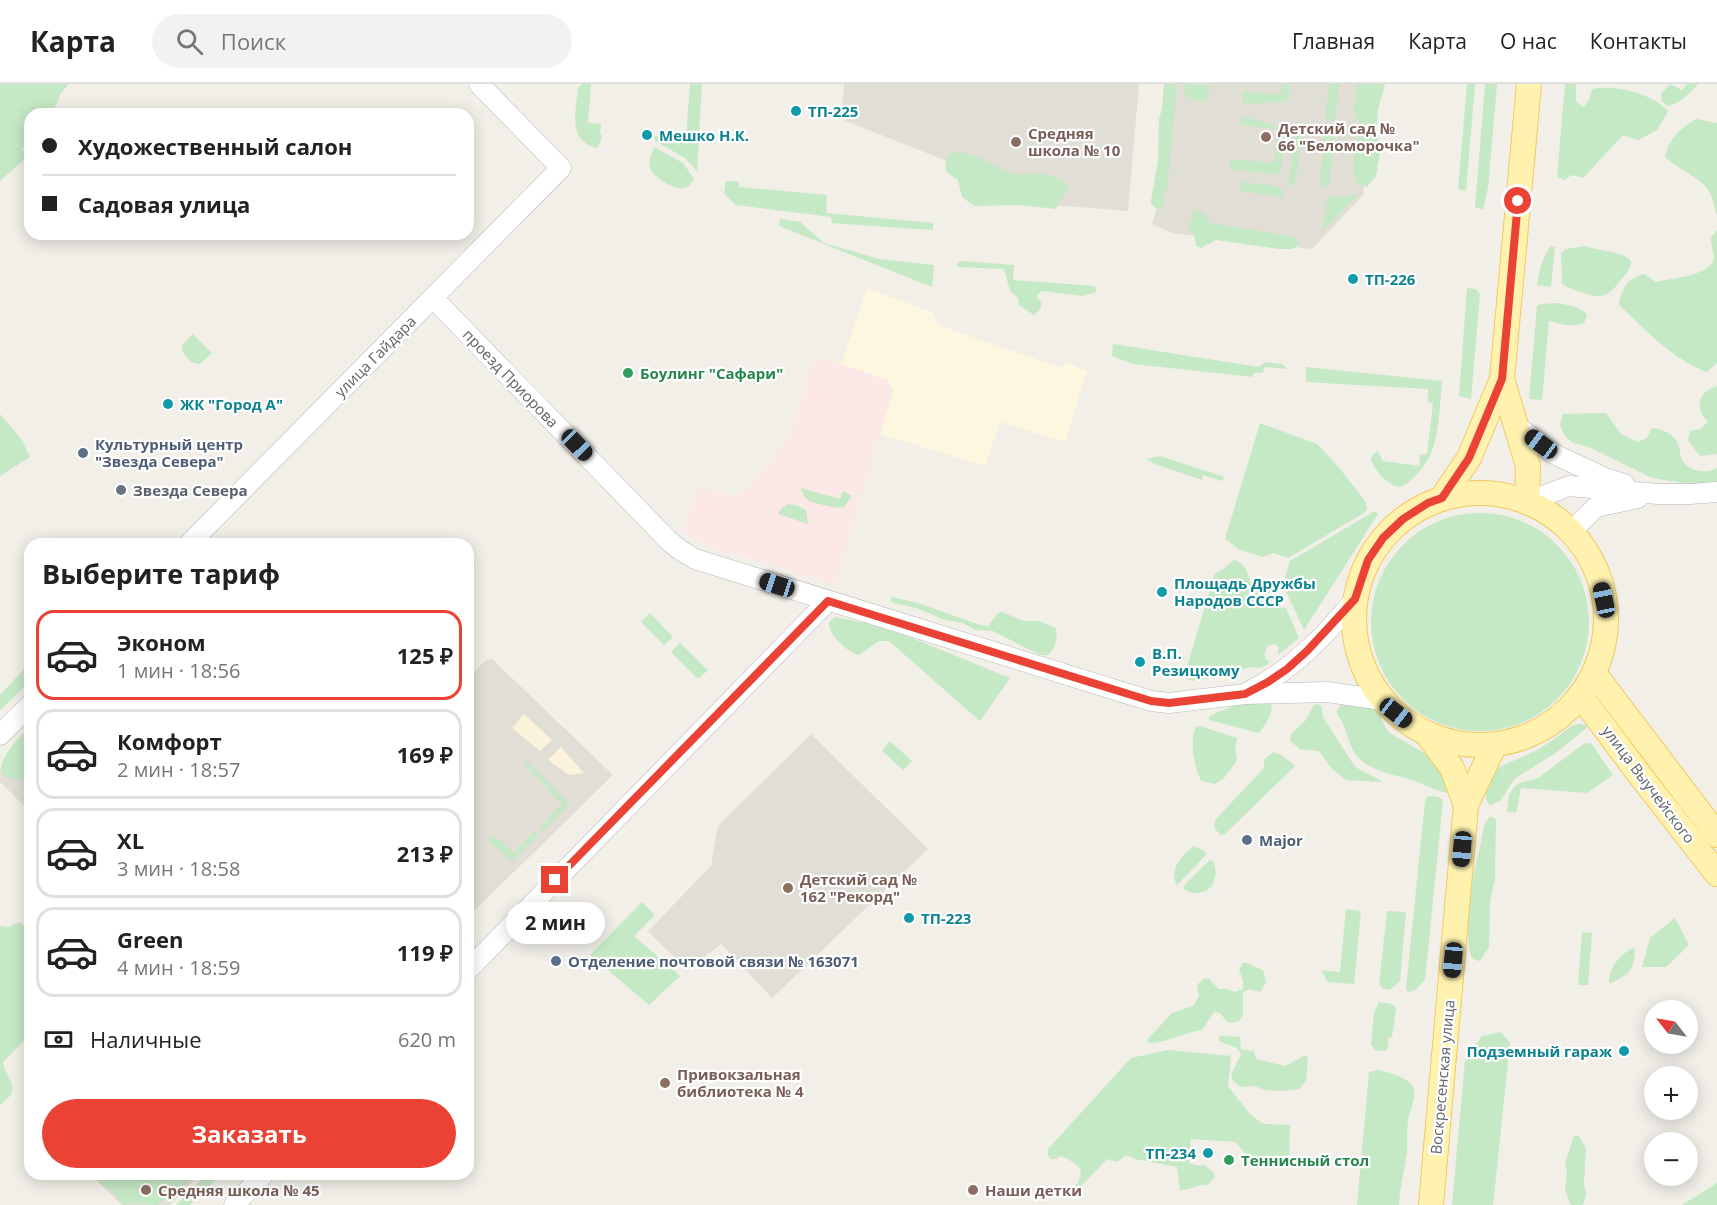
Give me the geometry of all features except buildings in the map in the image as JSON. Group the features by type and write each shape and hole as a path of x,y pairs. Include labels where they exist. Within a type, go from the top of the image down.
{"main road":[{"path":"1442,498 1469,458 1502,379 1529,84"},
{"path":"1502,379 1528,466 1527,501"},
{"path":"1473,493 1489,493 1527,501 1548,513 1571,532 1593,564 1604,600 1605,630 1594,673 1569,708 1543,728 1519,738 1495,744 1467,745 1427,734 1411,725 1383,700 1370,682 1361,663 1353,620 1355,599 1368,560 1383,538 1403,519 1428,503 1442,498 1473,493"},
{"name":"улица Выучейского","path":"1594,673 1717,835"},
{"name":"улица Выучейского","path":"1580,695 1717,874"},
{"name":"Воскресенская улица","path":"1427,734 1452,768 1466,805"},
{"name":"Воскресенская улица","path":"1431,1205 1466,805 1495,744"}],"street":[{"name":"улица Гайдара","path":"195,538 561,168 479,84"},
{"name":"проезд Приорова","path":"433,298 680,550 695,559 1151,701 1169,703 1245,694 1327,692 1383,700"},
{"path":"1514,424 1554,454 1605,478 1658,494"},
{"path":"1527,501 1569,486 1658,494 1717,492"},
{"path":"1571,532 1596,507 1658,494"},
{"path":"1245,694 1287,669 1314,644 1355,599"},
{"path":"474,964 828,601"},
{"path":"0,735 24,711"},
{"path":"234,1205 258,1180"}],"shaded area":[{"name":"Средняя школа № 10","path":"844,84 1139,84 1128,211 989,200 957,165 841,119"},
{"name":"Детский сад № 66 \"Беломорочка\"","path":"1167,84 1372,84 1363,195 1312,249 1172,233 1152,224 1158,204"},
{"path":"867,288 934,313 938,325 1062,368 1066,362 1087,371 1065,442 1000,422 985,466 880,434 893,392 841,364"},
{"path":"824,358 888,380 893,392 835,584 705,545 682,531 699,485 736,497 754,483 791,433 813,362"},
{"path":"492,659 613,775 474,911 474,672 486,660"},
{"name":"Детский сад № 162 \"Рекорд\"","path":"811,734 928,849 772,998 721,944 687,970 648,931 711,866 718,826"},
{"path":"24,746 24,806 0,782 0,770"},
{"name":"Средняя школа № 45","path":"96,1180 194,1180 170,1205 122,1205"}],"green space":[{"path":"0,84 69,84 61,93 55,108 24,108 24,147 22,149 24,160 0,181"},
{"path":"582,84 591,84 588,123 601,124 602,137 597,148 587,144 577,132 575,116 578,88"},
{"path":"690,84 702,84 697,171 685,158 655,141 655,136 686,137"},
{"path":"1164,84 1177,84 1167,190 1163,208 1159,210 1152,205 1151,201 1158,160 1159,119"},
{"path":"1185,84 1211,85 1205,102 1192,100 1185,95"},
{"path":"1282,84 1290,84 1288,101 1242,103 1243,91 1281,95"},
{"path":"1329,84 1339,84 1335,121 1325,120"},
{"path":"1357,84 1385,84 1378,110 1380,153 1376,176 1367,187 1357,183 1354,175 1354,155 1360,125 1354,108"},
{"path":"1467,84 1475,84 1466,191 1458,189"},
{"path":"1485,84 1497,84 1488,188 1483,209 1475,208"},
{"path":"1565,84 1576,84 1576,102 1584,107 1590,98 1592,89 1611,88 1643,95 1668,111 1657,130 1638,140 1623,135 1583,178 1572,175 1564,180 1557,177"},
{"path":"1670,84 1682,90 1687,84 1698,84 1680,101 1667,106 1662,101 1661,94"},
{"path":"1242,116 1271,124 1285,131 1281,170 1275,175 1230,169 1231,159 1274,163 1277,129 1240,125"},
{"path":"1696,119 1717,123 1717,216 1706,187 1665,157 1676,135"},
{"path":"1294,124 1302,125 1296,181 1289,187"},
{"path":"1324,125 1335,127 1329,184 1320,188"},
{"path":"654,147 683,163 694,179 690,185 684,188 676,187 653,173 650,168 650,159"},
{"path":"955,152 970,154 1011,173 1043,174 1055,177 1069,185 1056,209 1020,205 974,206 962,197 958,180 946,169 947,157"},
{"path":"726,181 739,182 739,187 827,195 826,213 933,223 933,229 832,223 831,217 736,205 724,194"},
{"path":"1242,182 1276,186 1282,189 1283,197 1239,191"},
{"path":"1358,195 1322,232 1328,197"},
{"path":"1192,209 1204,213 1209,223 1290,236 1296,239 1299,245 1292,249 1279,249 1216,240 1201,248 1196,246 1194,232 1189,231 1190,220 1193,220"},
{"path":"780,219 800,222 824,243 879,259 934,265 932,287 779,226"},
{"path":"1717,230 1717,363 1707,372 1671,352 1619,305 1626,285 1638,276 1644,274 1656,282 1690,275 1707,268 1714,257 1711,238"},
{"path":"1550,246 1555,247 1551,287 1537,285 1541,264"},
{"path":"1585,246 1620,254 1631,261 1626,274 1612,290 1604,295 1590,295 1562,284 1561,253 1566,249"},
{"path":"961,261 1014,265 1013,280 1095,286 1096,292 1082,296 1042,291 1037,298 1042,302 1040,310 1034,315 1019,305 1018,298 1010,291 1004,269 958,267 957,263"},
{"path":"1467,288 1476,289 1480,294 1471,399 1459,396"},
{"path":"1558,303 1575,307 1585,312 1587,316 1584,323 1575,325 1549,321 1542,400 1529,399 1537,306"},
{"path":"193,334 212,353 200,364 191,362 182,351 182,345"},
{"path":"1113,344 1259,367 1266,362 1282,364 1288,369 1264,367 1263,373 1253,373 1253,377 1133,364 1112,356"},
{"path":"1306,367 1442,381 1437,434 1428,459 1421,470 1406,484 1397,486 1382,476 1371,459 1378,451 1383,461 1420,466 1419,455 1427,454 1433,403 1428,402 1428,389 1306,382"},
{"path":"1717,386 1717,454 1700,456 1688,440 1690,431 1700,429 1708,422 1701,411 1700,401 1705,392"},
{"path":"1606,413 1621,434 1638,442 1647,438 1652,428 1668,433 1675,438 1681,458 1689,467 1698,471 1717,468 1717,482 1690,484 1652,478 1591,448 1571,442 1560,425 1563,414"},
{"path":"0,414 22,440 30,457 0,476"},
{"path":"1260,423 1317,444 1366,502 1367,509 1364,513 1288,558 1273,553 1263,557 1240,550 1225,539"},
{"path":"1160,456 1224,477 1222,481 1203,475 1202,480 1146,459"},
{"path":"801,488 840,499 843,491 852,496 844,507 836,508 811,502 804,496"},
{"path":"787,504 806,510 808,524 778,514"},
{"path":"1375,511 1378,514 1304,630 1283,585 1290,561"},
{"path":"1469,513 1491,513 1512,517 1532,526 1549,537 1565,553 1585,590 1589,622 1585,654 1581,664 1571,683 1549,707 1512,727 1491,731 1469,731 1448,727 1428,718 1411,707 1395,691 1375,654 1371,633 1371,611 1375,590 1384,570 1395,553 1411,537 1448,517"},
{"path":"1234,560 1245,568 1253,588 1269,592 1277,607 1286,608 1299,638 1278,655 1279,647 1274,644 1268,646 1264,654 1270,662 1263,667 1251,667 1197,681 1188,680 1186,670 1215,573"},
{"path":"892,597 918,603 980,625 988,626 998,613 1002,612 1024,621 1039,621 1056,628 1056,642 1048,655 1040,655 993,631 975,630 963,623 945,620 916,608 893,603 890,600"},
{"path":"650,613 673,637 664,645 641,622"},
{"path":"835,617 885,627 1010,678 980,721 889,641 879,641 859,655 850,651 832,632 829,623"},
{"path":"680,643 708,670 698,679 671,652"},
{"path":"24,669 24,688 0,710 0,695"},
{"path":"1262,699 1271,703 1272,707 1259,733 1209,720 1209,716 1233,706"},
{"path":"1343,703 1372,706 1377,710 1388,732 1429,756 1444,774 1448,793 1374,769 1360,759 1354,752 1337,715 1337,710"},
{"path":"1318,704 1322,707 1323,717 1355,767 1384,782 1346,780 1331,768 1319,751 1300,749 1290,741 1291,734 1306,720 1313,706"},
{"path":"1573,725 1589,726 1557,752 1514,779 1501,800 1492,805 1488,804 1485,792 1490,775 1503,765 1541,748"},
{"path":"1200,726 1237,738 1236,762 1224,778 1215,784 1201,781 1196,768 1193,740 1196,727"},
{"path":"24,733 24,778 18,780 1,772 4,759"},
{"path":"890,741 912,761 903,770 882,751"},
{"path":"1585,743 1593,746 1613,775 1587,793 1521,788 1516,813 1507,811 1509,795 1514,787 1538,778"},
{"path":"1273,752 1283,756 1295,766 1224,835 1220,835 1214,827 1216,819 1264,768 1264,760"},
{"path":"526,761 567,801 566,808 543,831 539,828 562,804 524,764"},
{"path":"1428,796 1443,800 1425,980 1414,991 1408,992 1406,989 1425,801"},
{"path":"1490,816 1496,819 1495,878 1490,901 1489,947 1480,961 1472,958 1469,948 1469,901 1484,825"},
{"path":"535,831 538,836 512,861 488,840 494,835 514,853"},
{"path":"1194,846 1206,852 1206,855 1177,885 1175,868 1181,858"},
{"path":"1210,860 1214,862 1216,874 1212,886 1198,893 1183,888 1186,883"},
{"path":"642,902 655,915 634,936 680,976 649,1005 590,955"},
{"path":"1346,909 1361,911 1354,984 1328,982 1321,970 1340,972"},
{"path":"1387,911 1406,912 1400,981 1390,990 1382,988 1379,984"},
{"path":"1675,918 1689,945 1666,967 1642,967 1650,938"},
{"path":"20,922 24,926 24,1040 3,1062 13,1089 0,1105 0,926 8,927"},
{"path":"1582,932 1592,933 1588,985 1578,985"},
{"path":"1633,948 1635,950 1632,967 1617,980 1609,982 1616,962"},
{"path":"1243,963 1263,970 1266,982 1260,992 1250,989 1243,992 1243,1013 1239,1021 1227,1022 1220,1013 1214,1012 1202,1030 1149,1043 1147,1040 1172,1013 1193,1006 1199,996 1197,985 1203,979 1208,978 1219,989 1235,992 1243,989 1243,980 1239,970"},
{"path":"1379,1002 1392,1004 1396,1008 1392,1037 1388,1038 1388,1048 1385,1051 1375,1050 1371,1045 1374,1013"},
{"path":"1501,1032 1510,1043 1493,1205 1452,1205 1465,1060 1482,1036"},
{"path":"1219,1037 1240,1037 1241,1049 1254,1051 1256,1059 1285,1066 1308,1056 1306,1080 1300,1089 1280,1091 1265,1090 1255,1086 1240,1087 1231,1075 1241,1054 1237,1048 1219,1041"},
{"path":"1168,1050 1231,1056 1228,1086 1249,1113 1265,1124 1290,1125 1289,1159 1248,1157 1236,1142 1191,1139 1189,1163 1205,1165 1214,1173 1215,1178 1207,1185 1180,1190 1177,1167 1135,1159 1126,1155 1117,1162 1107,1159 1069,1199 1067,1195 1079,1181 1081,1170 1075,1163 1063,1157 1051,1159 1048,1149 1131,1058"},
{"path":"1378,1070 1401,1077 1414,1088 1414,1101 1408,1125 1407,1154 1399,1205 1357,1205 1369,1072"},
{"path":"1574,1136 1579,1136 1586,1149 1584,1183 1586,1195 1583,1205 1571,1205 1565,1190 1567,1171 1565,1163"},
{"name":"Средняя школа № 45","path":"98,1180 188,1180 157,1205 132,1203 124,1205 112,1191"},
{"path":"201,1180 215,1180 190,1205 176,1205"},
{"path":"1717,1183 1717,1205 1682,1205"}],"sand":[{"path":"524,714 552,740 540,751 512,728"},
{"path":"561,747 584,773 569,775 548,760"}],"place":[{"name":"ТП-225","path":"796,111"},
{"name":"Мешко Н.К.","path":"647,135"},
{"name":"Детский сад № 66 \"Беломорочка\"","path":"1266,137"},
{"name":"Средняя школа № 10","path":"1016,142"},
{"name":"ТП-226","path":"1353,279"},
{"name":"Боулинг \"Сафари\"","path":"628,373"},
{"name":"ЖК \"Город А\"","path":"168,404"},
{"name":"Культурный центр \"Звезда Севера\"","path":"83,453"},
{"name":"Звезда Севера","path":"121,490"},
{"name":"Площадь Дружбы Народов СССР","path":"1162,592"},
{"name":"В.П. Резицкому","path":"1140,662"},
{"name":"Major","path":"1247,840"},
{"name":"Детский сад № 162 \"Рекорд\"","path":"788,888"},
{"name":"ТП-223","path":"909,918"},
{"name":"Отделение почтовой связи № 163071","path":"556,961"},
{"name":"Подземный гараж","path":"1624,1051"},
{"name":"Привокзальная библиотека № 4","path":"665,1083"},
{"name":"ТП-234","path":"1208,1153"},
{"name":"Теннисный стол","path":"1229,1160"},
{"name":"Средняя школа № 45","path":"146,1190"},
{"name":"Наши детки","path":"973,1190"}],"route":[{"path":"555,880 828,601 1119,693 1151,701 1169,703 1245,694 1287,669 1342,615 1355,599 1362,573 1383,538 1415,510 1442,498 1469,458 1502,379 1518,201"}]}
